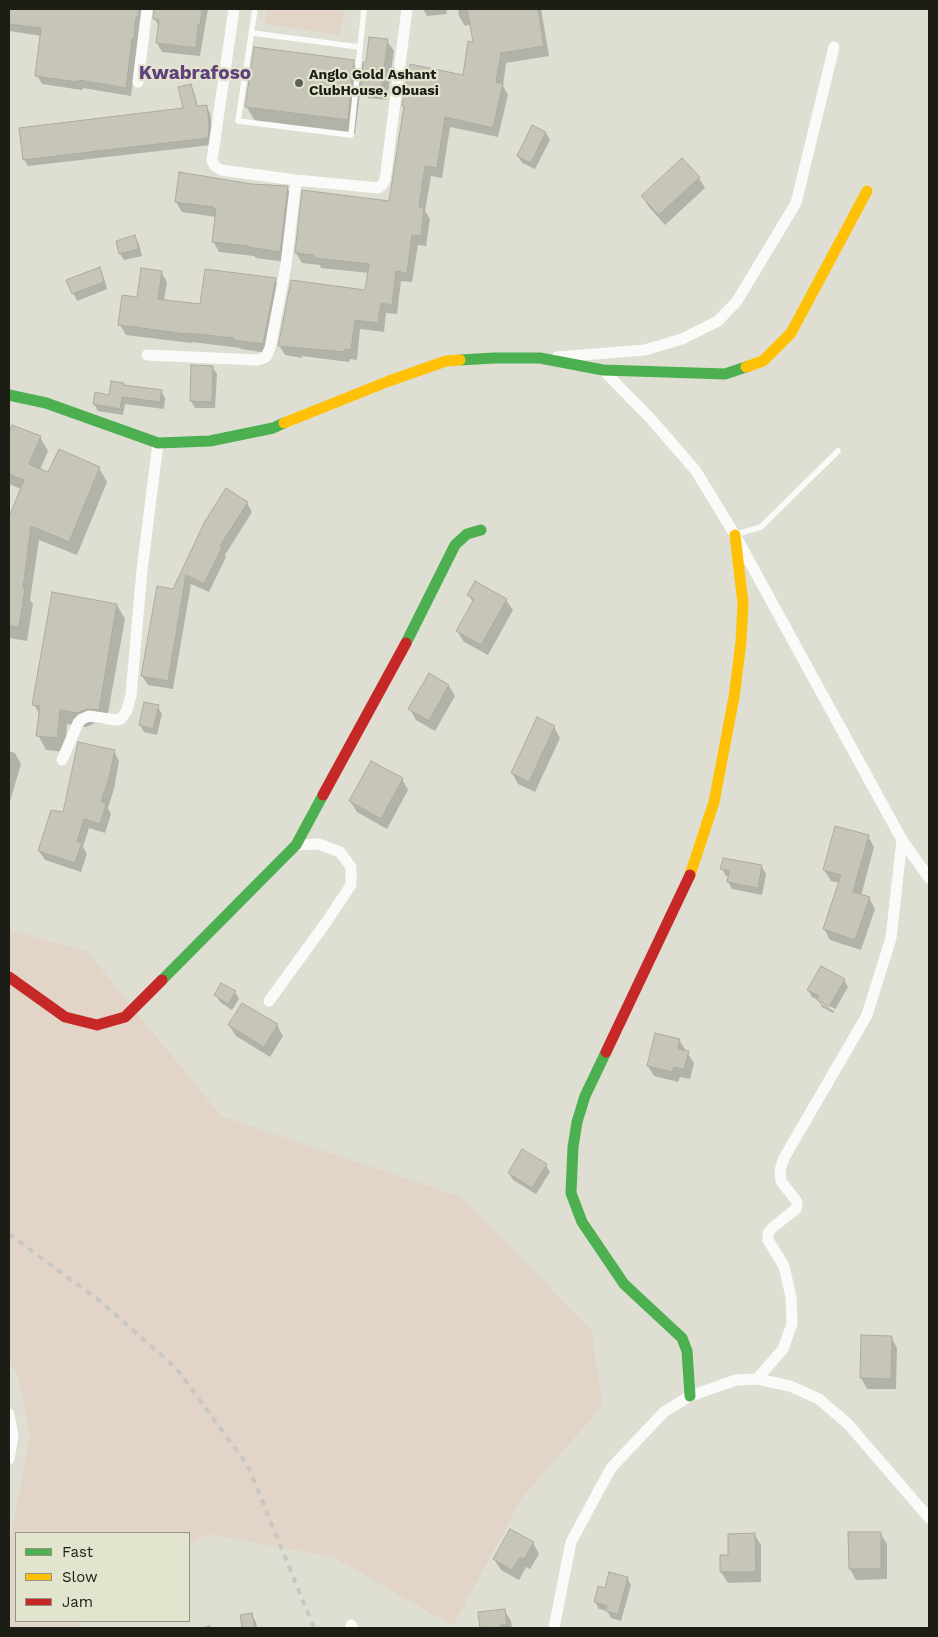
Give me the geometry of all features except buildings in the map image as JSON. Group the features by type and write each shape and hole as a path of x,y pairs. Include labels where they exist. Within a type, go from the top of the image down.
{"street":[{"path":"138,82 148,9"},
{"path":"234,9 212,160 215,166 221,170 378,188 385,180 407,9"},
{"path":"9,395 46,403 158,444 210,441 273,428 446,361 540,358 645,350 682,339 718,321 736,301 796,203 834,48"},
{"path":"147,356 257,360 266,357 270,348 286,265 296,180"},
{"path":"540,358 603,370 725,374 763,361 791,333 867,191"},
{"path":"603,370 651,419 696,471 736,535 902,840 929,878"},
{"path":"62,760 78,723 82,719 89,716 121,719 128,710 142,570 158,444"},
{"path":"9,977 65,1016 97,1025 125,1017 296,845 398,659 455,545 467,534 481,530"},
{"path":"690,1396 687,1352 682,1338 624,1284 582,1222 571,1193 573,1147 584,1096 692,872 714,802 734,697 741,642 743,604 736,535"},
{"path":"757,1379 783,1349 792,1324 792,1297 784,1266 768,1240 768,1233 796,1209 797,1205 797,1202 781,1181 780,1170 784,1158 867,1015 891,938 902,840"},
{"path":"269,1001 351,885 351,867 340,852 318,844 296,845"},
{"path":"554,1628 571,1542 611,1468 664,1412 690,1396 736,1380 757,1379 790,1386 819,1399 848,1424 929,1518"},
{"path":"9,1414 13,1436 9,1459"}],"lane":[{"path":"256,9 238,121 351,135 364,9"},
{"path":"252,33 359,47"},
{"path":"736,535 761,527 838,451"}],"shaded area":[{"path":"267,9 344,9 340,35 265,24"},
{"path":"9,930 87,951 221,1116 461,1197 591,1329 603,1405 522,1498 453,1626 333,1557 207,1534 190,1545 190,1532 15,1532 15,1622 79,1622 78,1628 9,1628 9,1546 30,1436 18,1375 9,1363"}],"railway":[{"path":"9,1234 101,1302 176,1368 248,1466 314,1628"}],"traffic: fast":[{"path":"460,360 540,358 603,370 725,374 746,367"},
{"path":"9,395 46,403 158,443 210,441 273,428 284,423"},
{"path":"406,643 455,545 467,534 481,530"},
{"path":"162,980 296,845 323,795"},
{"path":"606,1052 585,1096 577,1122 573,1147 571,1193 582,1222 624,1284 682,1338 687,1351 690,1396"}],"traffic: slow":[{"path":"746,367 763,361 791,333 867,191"},
{"path":"284,423 389,381 446,361 460,360"},
{"path":"690,875 714,802 734,697 741,642 743,604 735,535"}],"traffic: jam":[{"path":"323,795 406,643"},
{"path":"606,1052 690,875"},
{"path":"9,977 65,1017 97,1025 125,1017 162,980"}],"place":[{"name":"Anglo Gold Ashant ClubHouse, Obuasi","path":"299,83"}],"district":[{"name":"Kwabrafoso","path":"195,73"}]}
